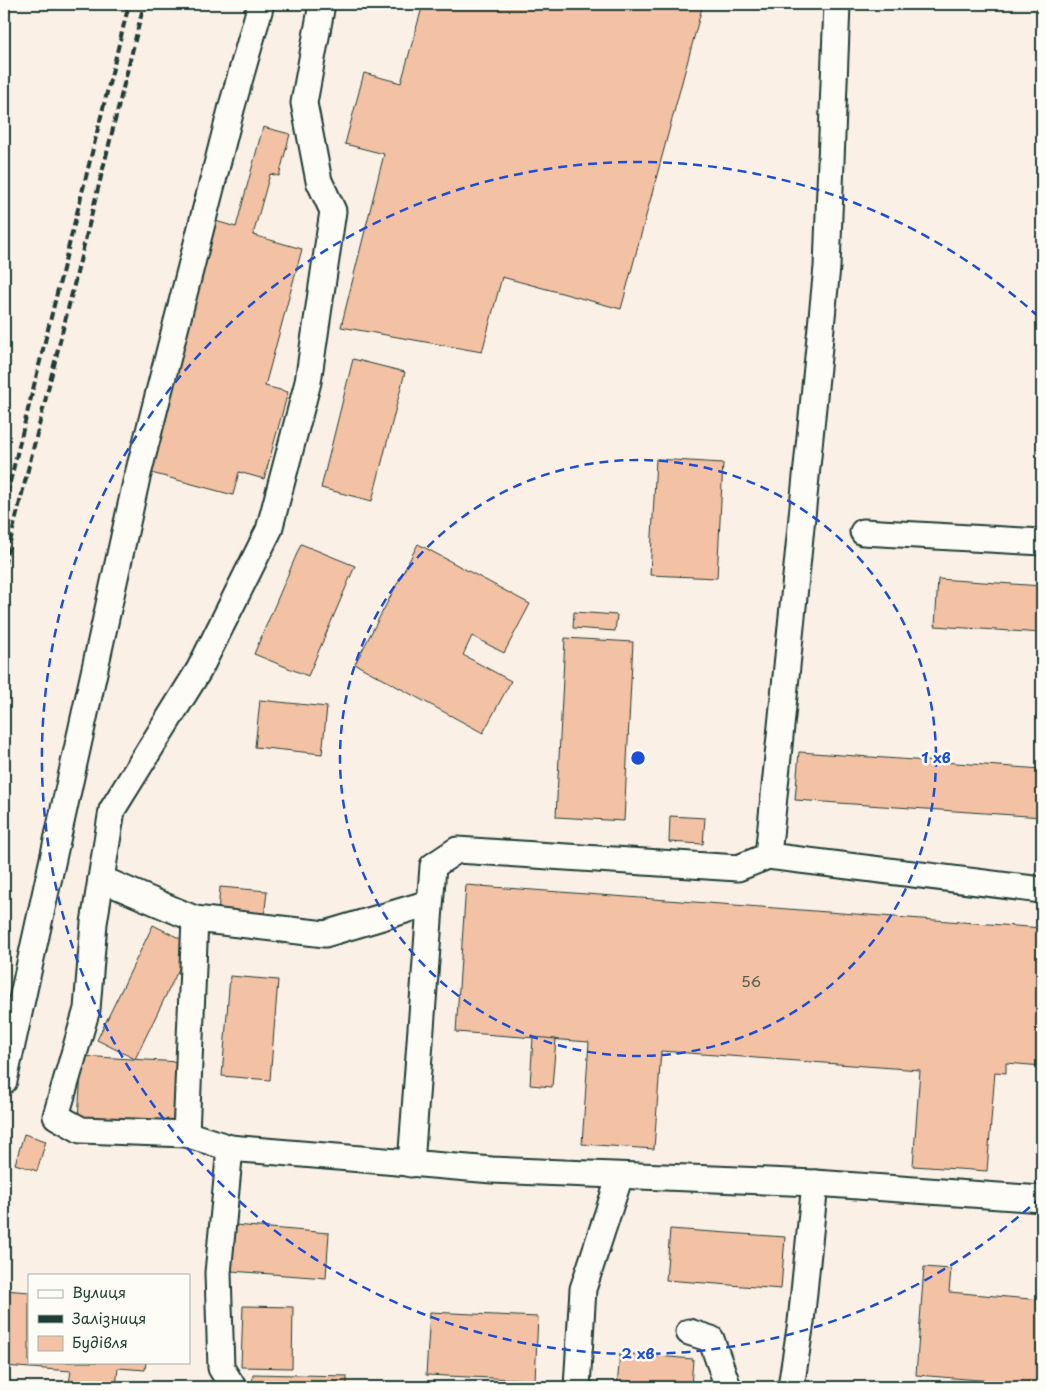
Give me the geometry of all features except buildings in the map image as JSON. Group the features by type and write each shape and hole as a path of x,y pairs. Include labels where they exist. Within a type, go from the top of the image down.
{"lane":[{"path":"4,1081 136,482 232,106 261,4"},
{"path":"322,4 304,103 318,181 333,211 308,382 269,530 199,670 112,810 94,923 87,1009 56,1116 81,1130 186,1134 230,1148 411,1164 492,1170 815,1183 1042,1199"},
{"path":"768,856 827,267 837,4"},
{"path":"863,532 1042,542"},
{"path":"411,1164 433,866 457,850 738,868 768,856 1042,890"},
{"path":"101,879 195,919 325,934 430,903"},
{"path":"186,1134 195,919"},
{"path":"230,1148 218,1273 221,1368 233,1387"},
{"path":"577,1387 583,1289 620,1176"},
{"path":"791,1387 801,1322 815,1183"},
{"path":"689,1332 711,1339 728,1387"}],"railway":[{"path":"4,506 129,4"},
{"path":"4,566 144,4"}]}
